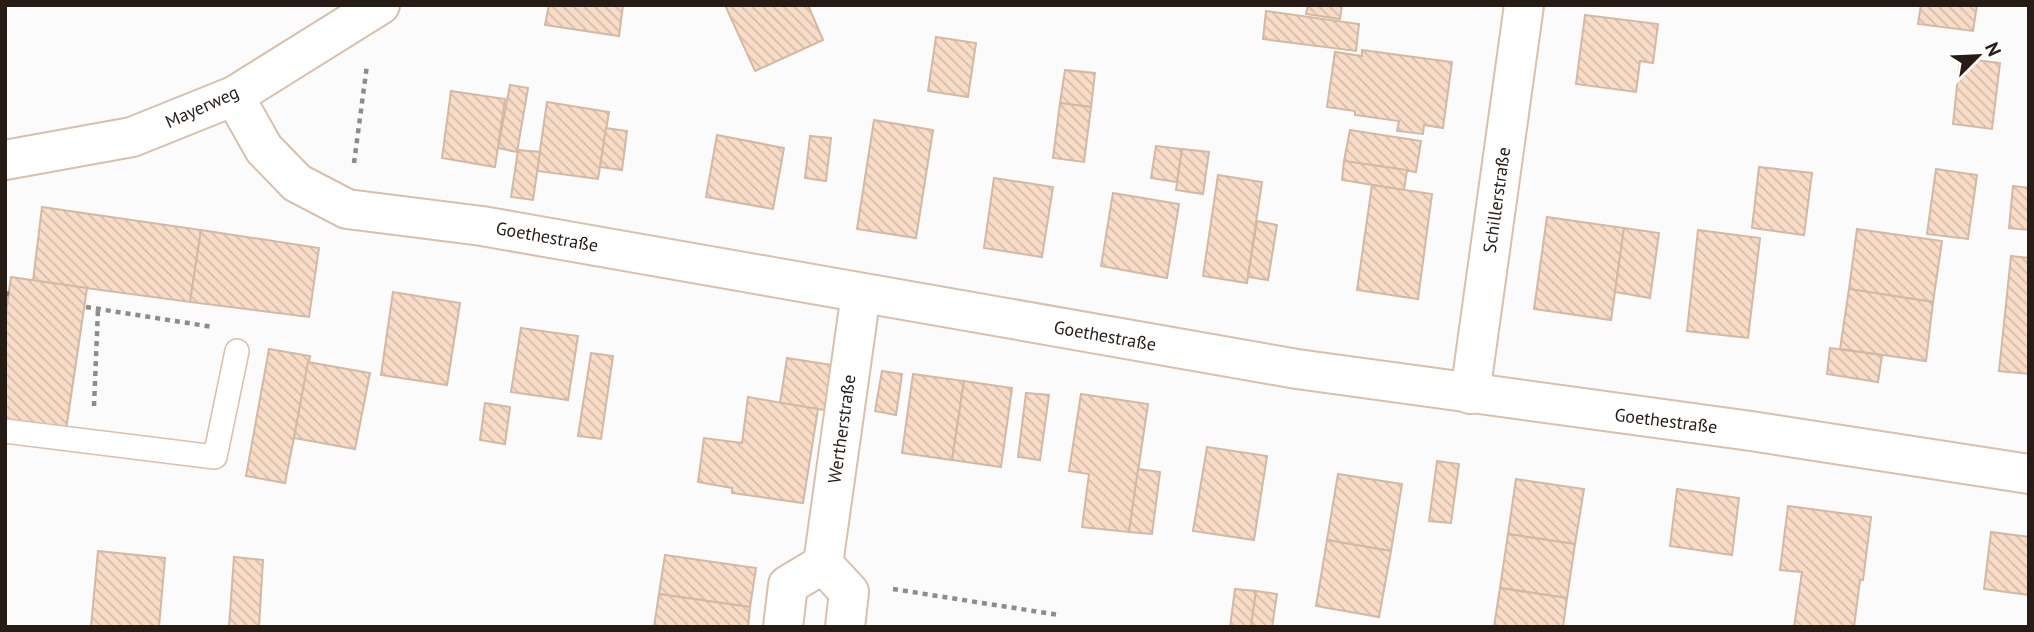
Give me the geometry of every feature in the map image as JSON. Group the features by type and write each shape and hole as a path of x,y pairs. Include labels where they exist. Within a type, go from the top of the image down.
{"street":[{"name":"Schillerstraße","path":"1470,394 1524,5"},
{"name":"Mayerweg","path":"5,160 132,137 234,96 377,7"},
{"name":"Goethestraße","path":"234,96 264,149 297,183 347,209 482,226 1297,369 1751,432 2029,474"},
{"name":"Wertherstraße","path":"823,564 860,293"},
{"path":"783,627 788,585 823,564 849,593 845,627"}],"lane":[{"path":"5,431 215,457 237,351"}],"path":[{"path":"347,209 377,7"},
{"path":"86,307 241,331 237,351"},
{"path":"92,440 98,309"},
{"path":"887,588 1059,615"}],"building":[{"path":"549,5 623,5 619,36 545,25"},
{"path":"725,5 808,5 823,40 755,71"},
{"path":"1308,5 1342,5 1340,19 1306,14"},
{"path":"1921,5 1977,5 1973,31 1918,24"},
{"path":"1266,11 1359,24 1356,51 1263,39"},
{"path":"1585,15 1658,24 1653,63 1640,61 1636,92 1576,84"},
{"path":"936,37 976,43 968,97 928,91"},
{"path":"1362,50 1452,62 1443,128 1424,125 1423,134 1397,131 1399,121 1355,115 1355,111 1327,107 1335,52 1362,56"},
{"path":"1960,58 2000,63 1992,129 1953,124"},
{"path":"1065,70 1095,73 1091,107 1060,103"},
{"path":"510,85 528,88 517,152 498,148"},
{"path":"451,91 505,99 495,167 442,158"},
{"path":"547,102 609,112 598,179 537,171"},
{"path":"1060,103 1091,107 1084,162 1053,158"},
{"path":"874,120 933,130 916,238 857,229"},
{"path":"606,128 627,131 622,170 600,167"},
{"path":"1350,130 1421,141 1416,172 1344,161"},
{"path":"717,135 784,148 773,209 706,197"},
{"path":"810,136 831,138 826,181 805,178"},
{"path":"1156,146 1182,149 1177,182 1151,178"},
{"path":"1182,149 1209,152 1203,194 1176,190"},
{"path":"518,150 540,152 533,200 511,197"},
{"path":"1344,161 1407,170 1404,190 1342,180"},
{"path":"1759,167 1812,173 1804,235 1752,228"},
{"path":"1936,169 1977,175 1968,239 1927,234"},
{"path":"1218,175 1262,182 1247,283 1203,276"},
{"path":"994,178 1053,187 1042,257 984,248"},
{"path":"1372,185 1432,194 1418,299 1357,290"},
{"path":"2013,186 2029,188 2029,230 2009,228"},
{"path":"1113,193 1179,204 1167,278 1101,266"},
{"path":"42,207 201,230 190,302 33,281"},
{"path":"1547,217 1624,228 1611,320 1534,309"},
{"path":"1257,221 1277,225 1268,280 1248,277"},
{"path":"1624,228 1659,233 1650,298 1615,292"},
{"path":"1857,229 1942,241 1933,302 1849,289"},
{"path":"201,230 319,248 309,317 190,302"},
{"path":"1698,230 1760,238 1748,338 1687,331"},
{"path":"2011,256 2029,258 2029,374 1999,371"},
{"path":"11,277 87,288 66,430 5,420 5,318"},
{"path":"1849,289 1933,302 1926,361 1840,349"},
{"path":"393,292 460,303 447,385 381,375"},
{"path":"521,328 578,336 568,400 511,392"},
{"path":"1830,348 1882,355 1878,382 1827,374"},
{"path":"269,349 310,356 285,483 246,476"},
{"path":"591,353 613,356 601,439 578,436"},
{"path":"787,358 832,365 825,410 780,403"},
{"path":"308,362 370,373 355,449 294,438"},
{"path":"882,371 902,374 896,415 875,411"},
{"path":"913,374 964,381 952,460 902,453"},
{"path":"964,381 1012,388 1001,467 952,460"},
{"path":"1026,393 1049,395 1040,460 1018,457"},
{"path":"1081,394 1148,404 1129,532 1082,527 1089,474 1069,471"},
{"path":"748,397 818,409 803,503 732,493 732,488 698,482 704,438 742,443"},
{"path":"485,403 510,407 505,444 480,440"},
{"path":"1207,447 1267,456 1254,540 1193,531"},
{"path":"1437,461 1459,464 1451,523 1429,521"},
{"path":"1138,469 1160,472 1152,534 1129,532"},
{"path":"1338,474 1402,484 1391,551 1327,540"},
{"path":"1516,479 1584,489 1575,544 1508,534"},
{"path":"1677,489 1739,498 1732,555 1670,546"},
{"path":"1788,506 1871,517 1854,627 1794,627 1802,572 1780,570"},
{"path":"1991,532 2029,537 2029,595 1984,589"},
{"path":"1508,534 1575,544 1567,598 1500,588"},
{"path":"1327,540 1391,551 1379,617 1316,606"},
{"path":"98,551 165,558 159,627 91,627"},
{"path":"665,555 756,568 750,607 659,594"},
{"path":"234,557 263,560 259,627 229,627"},
{"path":"1500,588 1567,598 1563,627 1494,627"},
{"path":"1235,589 1256,591 1251,627 1230,627"},
{"path":"1256,591 1277,594 1272,627 1251,627"},
{"path":"659,594 750,607 748,627 654,627"}]}
